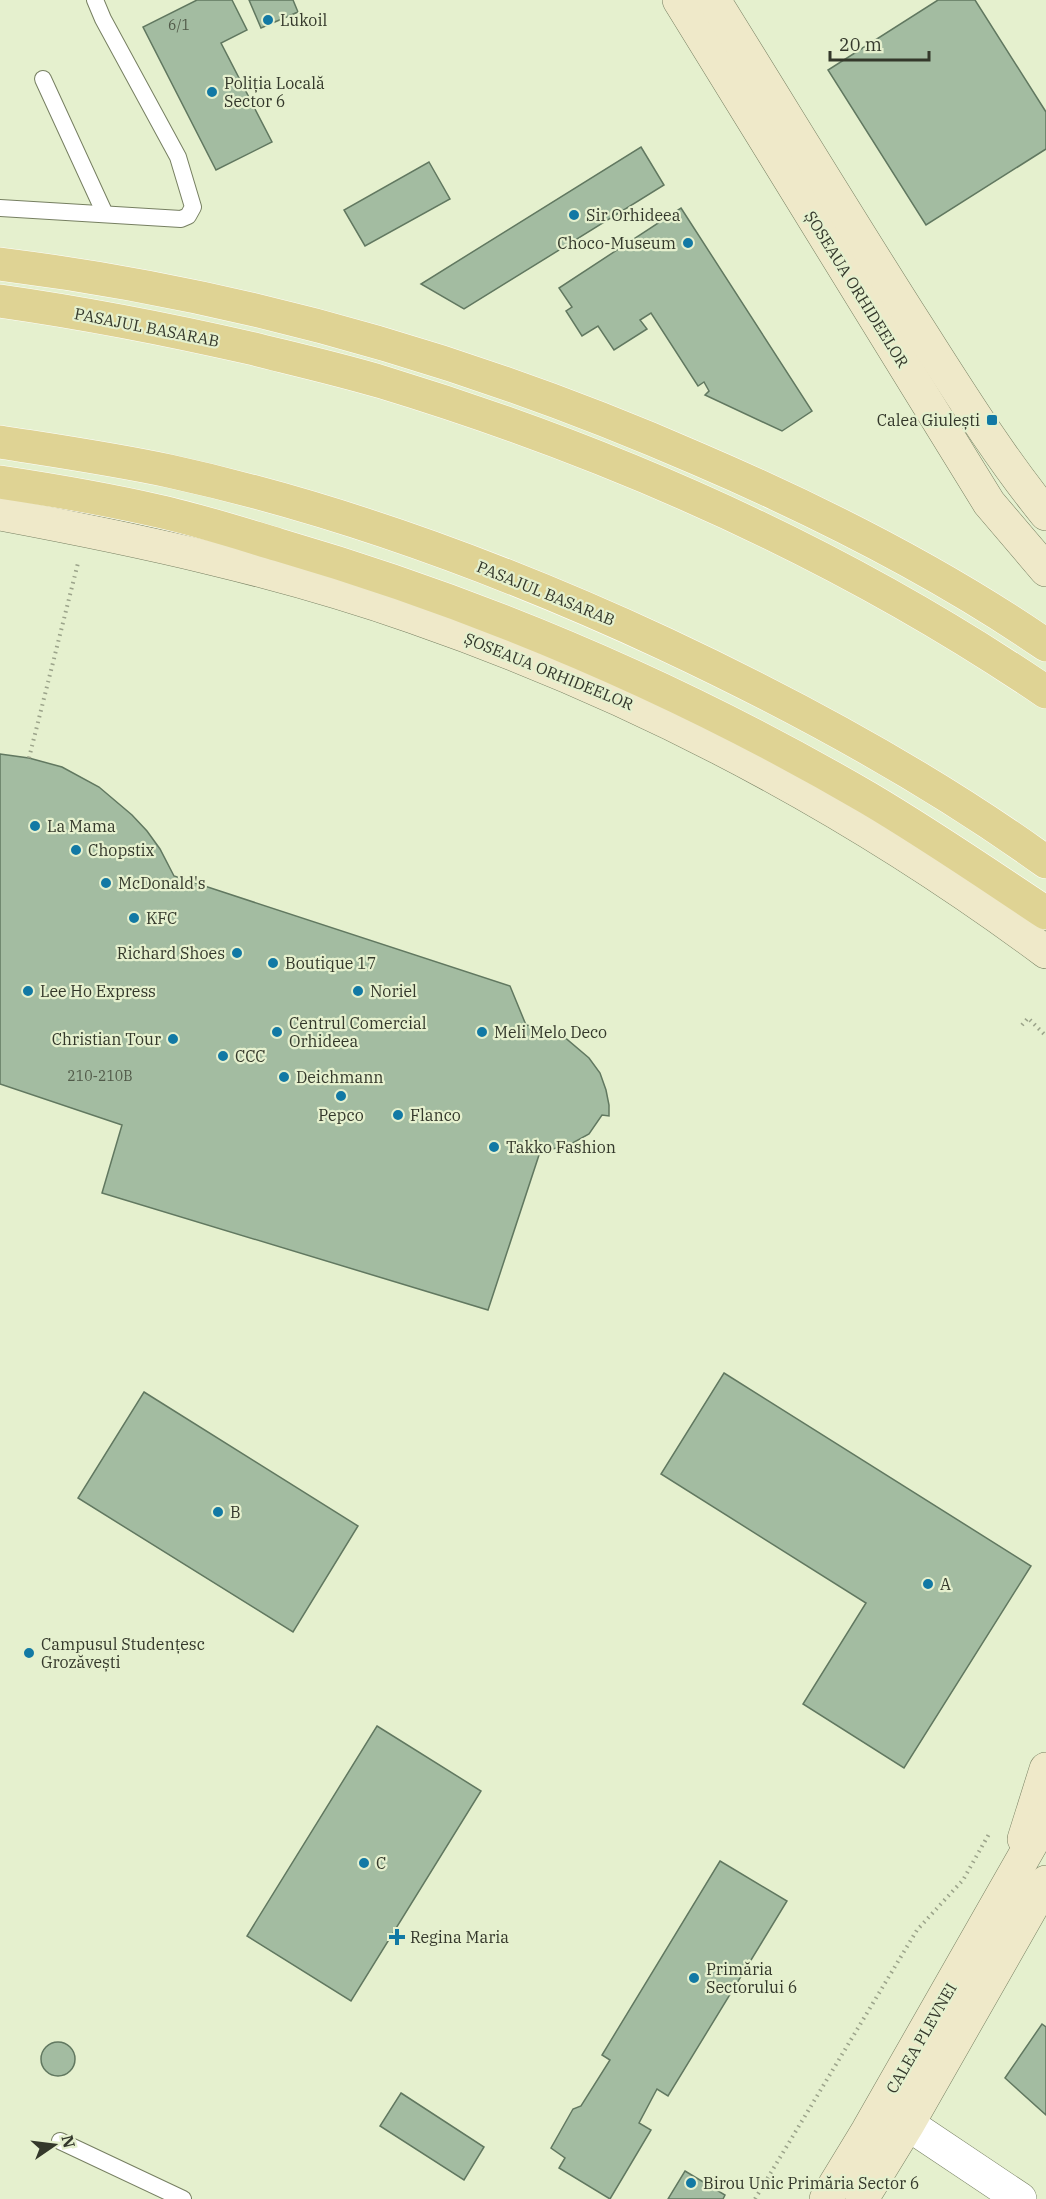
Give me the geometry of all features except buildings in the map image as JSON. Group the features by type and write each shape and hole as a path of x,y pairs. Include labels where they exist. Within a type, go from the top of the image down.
{"main road":[{"name":"ȘOSEAUA ORHIDEELOR","path":"679,0 989,503 1046,570"},
{"name":"ȘOSEAUA ORHIDEELOR","path":"714,0 980,424 1020,482 1046,514"},
{"path":"0,264 152,288 267,313 445,362 556,401 747,479 858,533 940,579 1046,645"},
{"name":"PASAJUL BASARAB","path":"0,301 69,311 186,333 292,358 390,384 473,411 556,442 658,483 836,567 929,618 1046,692"},
{"name":"PASAJUL BASARAB","path":"0,442 81,454 171,472 278,500 382,531 495,571 597,613 710,665 802,712 927,783 1046,862"},
{"path":"0,482 148,508 223,528 393,580 524,629 683,700 784,752 868,798 964,857 1046,913"},
{"name":"ȘOSEAUA ORHIDEELOR","path":"0,514 86,530 242,565 321,587 503,649 579,680 712,743 782,780 997,916 1046,952"},
{"name":"CALEA PLEVNEI","path":"1013,1875 1046,1769"},
{"name":"CALEA PLEVNEI","path":"826,2199 868,2130 1046,1818"},
{"name":"CALEA PLEVNEI","path":"862,2199 908,2124 1046,1882"}],"street":[{"path":"908,2124 1020,2199"}],"lane":[{"path":"0,208 181,219 188,216 193,207 178,157 103,19 95,0"},
{"path":"43,79 105,214"},
{"path":"60,2141 183,2199"}],"path":[{"path":"29,758 86,530"},
{"path":"1022,1025 1028,1018 1046,1036"},
{"path":"755,2199 917,1930 963,1880 993,1829"}],"place":[{"name":"Lukoil","path":"268,20"},
{"name":"Poliția Locală Sector 6","path":"212,92"},
{"name":"Sir Orhideea","path":"574,215"},
{"name":"Choco-Museum","path":"688,243"},
{"name":"Calea Giulești","path":"992,420"},
{"name":"La Mama","path":"35,826"},
{"name":"Chopstix","path":"76,850"},
{"name":"McDonald's","path":"106,883"},
{"name":"KFC","path":"134,918"},
{"name":"Richard Shoes","path":"237,953"},
{"name":"Boutique 17","path":"273,963"},
{"name":"Lee Ho Express","path":"28,991"},
{"name":"Noriel","path":"358,991"},
{"name":"Centrul Comercial Orhideea","path":"277,1032"},
{"name":"Meli Melo Deco","path":"482,1032"},
{"name":"Christian Tour","path":"173,1039"},
{"name":"CCC","path":"223,1056"},
{"name":"Deichmann","path":"284,1077"},
{"name":"Pepco","path":"341,1096"},
{"name":"Flanco","path":"398,1115"},
{"name":"Takko Fashion","path":"494,1147"},
{"name":"B","path":"218,1512"},
{"name":"A","path":"928,1584"},
{"name":"Campusul Studențesc Grozăvești","path":"29,1653"},
{"name":"C","path":"364,1863"},
{"name":"Regina Maria","path":"397,1937"},
{"name":"Primăria Sectorului 6","path":"694,1978"},
{"name":"Birou Unic Primăria Sector 6","path":"691,2183"}]}
